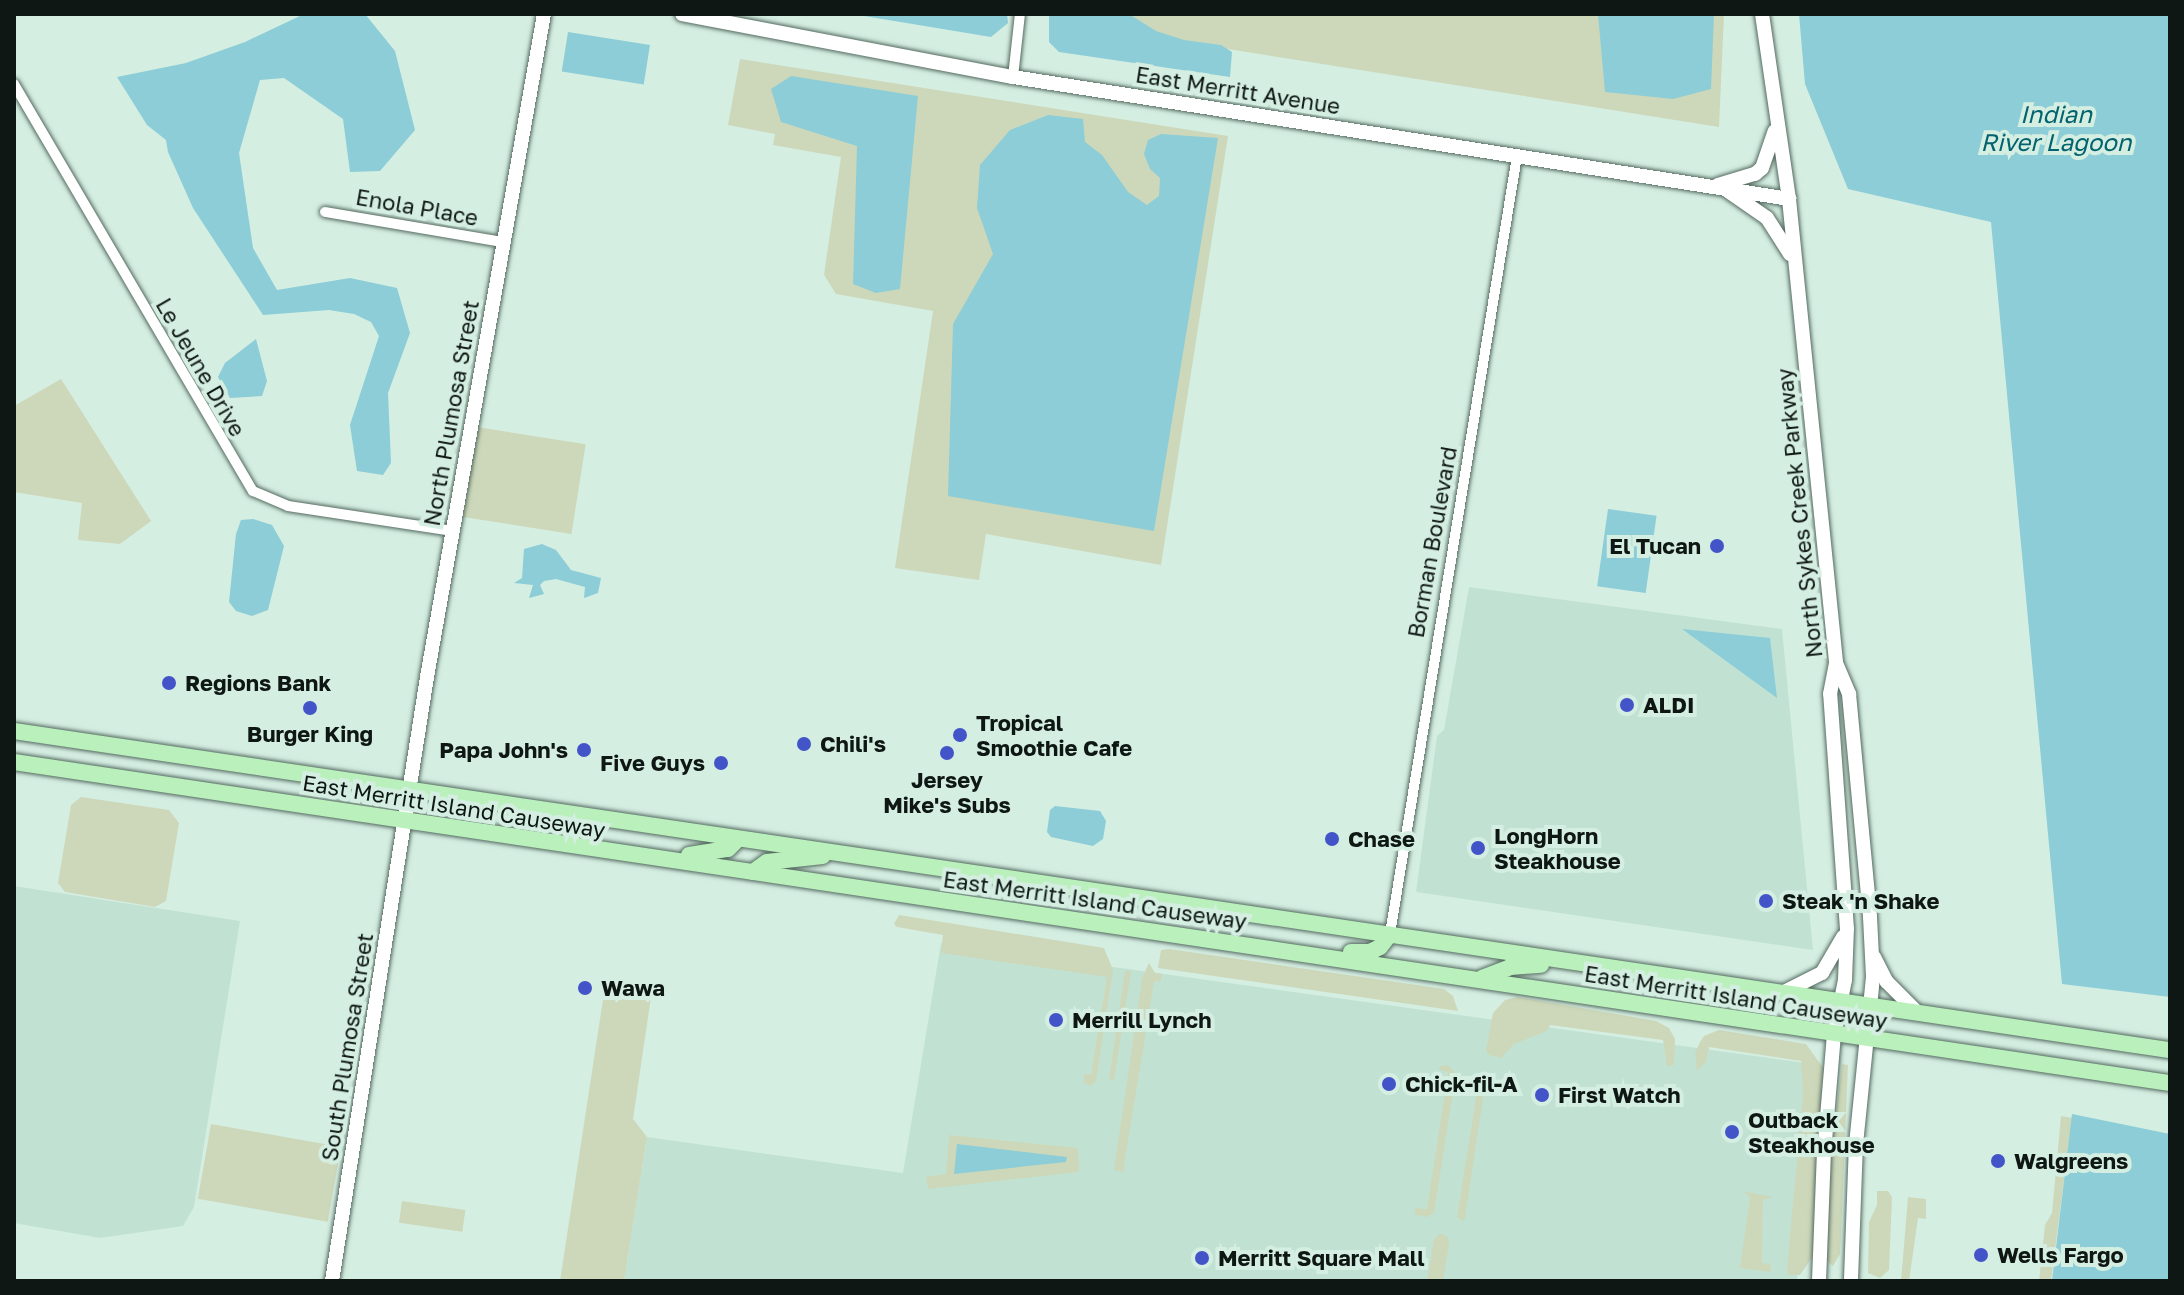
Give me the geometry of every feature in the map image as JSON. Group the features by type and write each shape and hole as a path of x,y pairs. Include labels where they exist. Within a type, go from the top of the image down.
{"main road":[{"name":"East Merritt Island Causeway","path":"14,731 2170,1050"},
{"name":"East Merritt Island Causeway","path":"14,762 2170,1083"},
{"path":"648,857 713,854 728,849 738,839"},
{"path":"753,872 767,862 836,853"},
{"path":"1309,953 1370,952 1380,947 1390,934"},
{"path":"1481,979 1510,967 1530,964 1601,967"}],"street":[{"name":"North Plumosa Street","path":"406,821 453,531 544,14"},
{"name":"East Merritt Avenue","path":"682,14 1013,77 1789,199"},
{"path":"1013,77 1020,14"},
{"name":"North Sykes Creek Parkway","path":"1762,14 1789,199 1836,663 1849,694 1872,953 1868,1040 1856,1143 1851,1281"},
{"name":"Le Jeune Drive","path":"14,84 253,491 288,506 453,531"},
{"path":"1718,188 1755,174 1762,168 1777,122"},
{"name":"Borman Boulevard","path":"1390,934 1517,156"},
{"path":"1718,188 1767,218 1780,233 1795,264"},
{"name":"Enola Place","path":"325,212 503,242"},
{"path":"1819,1281 1834,1034 1841,1001 1847,929 1830,694 1836,663"},
{"name":"South Plumosa Street","path":"332,1281 406,821"},
{"path":"1782,993 1822,973 1847,929"},
{"path":"1872,953 1887,982 1918,1013"}],"shaded area":[{"path":"1079,14 1724,14 1719,127 1077,25"},
{"path":"740,59 1228,136 1161,565 986,534 979,580 895,568 933,311 836,294 824,275 841,157 773,145 775,134 728,125"},
{"path":"61,379 151,521 120,544 78,540 82,503 14,492 14,406"},
{"path":"477,427 586,444 571,534 463,517"},
{"path":"1469,587 1782,629 1813,950 1416,892 1437,736 1444,730"},
{"path":"81,797 169,810 179,823 166,901 155,907 65,892 58,883 71,805"},
{"path":"14,886 240,921 194,1207 183,1226 100,1238 14,1223"},
{"path":"899,915 1104,948 1113,970 1096,1081 1091,1086 1084,1083 1084,1074 1091,1075 1107,977 941,953 943,935 897,927 894,924"},
{"path":"941,943 1805,1063 1808,1091 1797,1281 624,1281 647,1137 903,1173"},
{"path":"1161,950 1444,989 1453,996 1458,1011 1158,968"},
{"path":"1149,963 1155,973 1162,974 1161,981 1154,982 1123,1172 1114,1170 1142,978"},
{"path":"1125,971 1131,971 1114,1080 1109,1079"},
{"path":"604,993 651,997 633,1119 647,1137 624,1281 560,1281"},
{"path":"1518,997 1656,1021 1669,1028 1675,1039 1674,1065 1667,1066 1663,1040 1550,1025 1547,1031 1514,1044 1501,1058 1489,1055 1486,1051 1493,1013 1505,1000"},
{"path":"1719,1030 1806,1044 1824,1069 1813,1256 1800,1275 1789,1275 1787,1269 1803,1093 1801,1061 1709,1047 1706,1062 1697,1071 1695,1053 1700,1042 1704,1036"},
{"path":"1842,1064 1848,1065 1841,1236 1840,1254 1833,1266 1827,1261 1826,1252 1830,1163"},
{"path":"1448,1065 1456,1074 1434,1213 1427,1217 1415,1215 1415,1208 1427,1209 1448,1072 1439,1070 1440,1066"},
{"path":"1487,1073 1463,1221 1457,1217 1479,1079"},
{"path":"2061,1116 2072,1118 2051,1281 2039,1281 2045,1225 2052,1213"},
{"path":"211,1124 341,1147 328,1222 198,1199"},
{"path":"949,1135 1078,1148 1079,1172 928,1189 926,1177 946,1174"},
{"path":"1743,1191 1773,1197 1763,1200 1762,1263 1771,1264 1770,1272 1740,1268 1750,1197"},
{"path":"1877,1191 1888,1191 1892,1197 1889,1270 1880,1278 1868,1273 1869,1222 1877,1205"},
{"path":"1908,1197 1926,1199 1926,1219 1918,1218 1909,1281 1901,1281"},
{"path":"402,1201 465,1210 462,1232 399,1223"},
{"path":"1440,1233 1448,1237 1449,1243 1443,1281 1427,1281 1434,1240"}],"water":[{"path":"304,14 365,14 395,51 415,130 380,171 350,172 343,119 284,78 260,80 239,153 253,248 277,290 350,278 397,288 410,333 388,393 391,463 383,475 357,471 350,425 379,336 371,322 354,314 329,310 263,315 193,208 168,152 166,140 147,125 117,77 186,63 245,42"},
{"path":"852,14 1007,14 1008,23 991,37"},
{"path":"1049,14 1129,14 1156,31 1184,40 1221,45 1232,52 1230,77 1059,52 1049,42"},
{"path":"1598,14 1714,14 1711,89 1673,99 1605,92"},
{"name":"Indian River Lagoon","path":"1799,14 2170,14 2170,997 2062,984 1991,222 1848,189 1805,84"},
{"path":"568,32 650,45 644,84 562,72"},
{"path":"791,76 918,96 900,289 876,293 853,284 857,146 781,122 771,89"},
{"path":"1048,115 1083,119 1085,142 1102,155 1128,192 1147,205 1159,196 1160,178 1150,169 1144,154 1148,140 1161,134 1218,138 1154,531 948,496 953,324 993,254 977,208 980,165 1010,130"},
{"path":"256,339 267,381 262,396 230,398 218,377 225,363"},
{"path":"1608,509 1657,516 1646,593 1597,586"},
{"path":"253,519 272,525 284,546 268,610 252,616 236,611 229,602 236,534 241,520"},
{"path":"542,544 556,550 571,570 601,578 598,593 584,598 585,587 556,579 540,585 544,594 529,598 533,585 514,583 522,578 524,549"},
{"path":"1682,629 1770,638 1777,698"},
{"path":"1055,806 1100,811 1106,821 1103,839 1093,846 1051,837 1047,832 1050,810"},
{"path":"2072,1114 2170,1134 2170,1281 2052,1281"},
{"path":"957,1144 1067,1157 1066,1162 954,1174"}],"place":[{"name":"El Tucan","path":"1717,546"},
{"name":"Regions Bank","path":"169,683"},
{"name":"ALDI","path":"1627,705"},
{"name":"Burger King","path":"310,708"},
{"name":"Tropical Smoothie Cafe","path":"960,735"},
{"name":"Chili's","path":"804,744"},
{"name":"Papa John's","path":"584,750"},
{"name":"Jersey Mike's Subs","path":"947,753"},
{"name":"Five Guys","path":"721,763"},
{"name":"Chase","path":"1332,839"},
{"name":"LongHorn Steakhouse","path":"1478,848"},
{"name":"Steak 'n Shake","path":"1766,901"},
{"name":"Wawa","path":"585,988"},
{"name":"Merrill Lynch","path":"1056,1020"},
{"name":"Chick-fil-A","path":"1389,1084"},
{"name":"First Watch","path":"1542,1095"},
{"name":"Outback Steakhouse","path":"1732,1132"},
{"name":"Walgreens","path":"1998,1161"},
{"name":"Wells Fargo","path":"1981,1255"},
{"name":"Merritt Square Mall","path":"1202,1258"}]}
